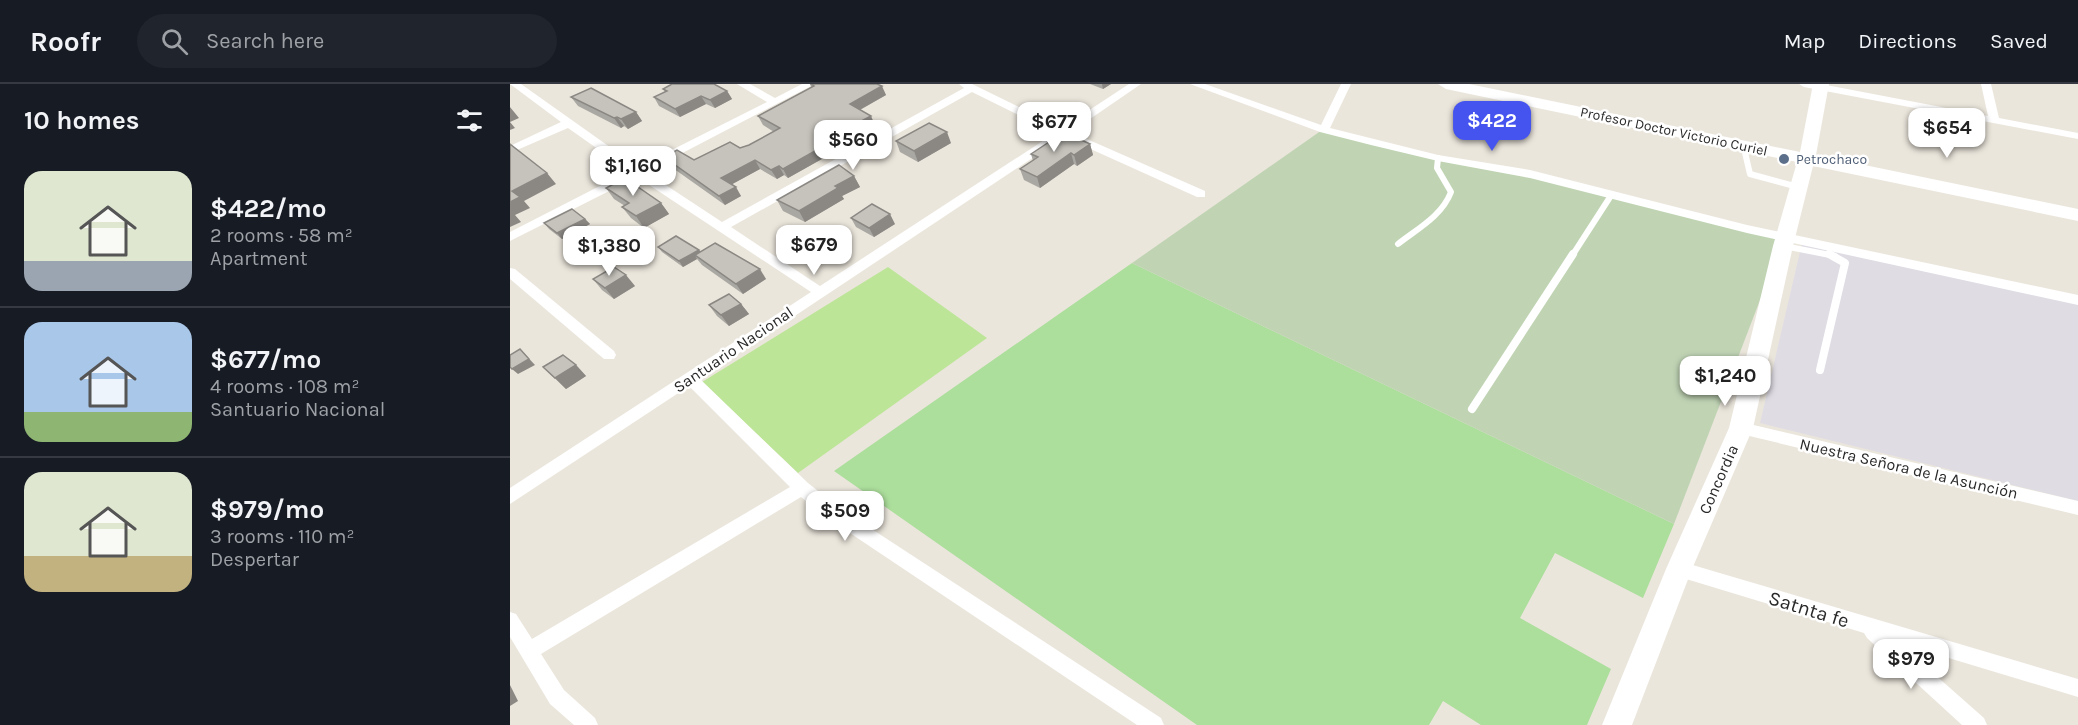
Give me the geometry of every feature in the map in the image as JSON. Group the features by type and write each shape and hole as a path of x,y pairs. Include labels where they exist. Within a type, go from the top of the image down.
{"main road":[{"name":"Profesor Doctor Victorio Curiel","path":"1446,84 1743,144 2078,204"},
{"name":"Profesor Doctor Victorio Curiel","path":"1500,84 2078,215"},
{"name":"Concordia","path":"1617,725 1679,569 1741,428 1807,154 1815,85"}],"street":[{"path":"514,84 720,228 819,291"},
{"path":"742,84 775,102"},
{"path":"510,237 810,84"},
{"name":"Santuario Nacional","path":"510,497 1136,84"},
{"path":"1195,84 1324,130 1438,158 1517,171 1612,194 1784,242 2078,300"},
{"path":"1324,130 1346,84"},
{"path":"1986,84 1994,120"},
{"path":"1815,85 2078,136"},
{"path":"720,228 968,86 1062,132 1201,194"},
{"path":"510,150 569,123"},
{"path":"510,272 609,356"},
{"path":"690,378 802,488 832,512 1154,725"},
{"name":"Nuestra Señora de la Asunción","path":"1741,428 2078,508"},
{"path":"530,650 802,488"},
{"name":"Satnta fe","path":"1679,569 1869,628 2078,688"},
{"path":"510,620 557,697 588,725"},
{"path":"1869,628 1977,725"}],"lane":[{"path":"1743,144 1750,174 1798,188"},
{"path":"1398,244 1450,200 1451,192 1437,168 1438,158"},
{"path":"1472,409 1612,194"},
{"path":"1784,242 1834,255 1845,263 1820,370"}],"shaded area":[{"path":"1803,239 2078,302 2078,501 1760,423"}],"green space":[{"path":"1322,130 1785,235 1674,524 1132,263"},
{"path":"1132,263 1674,524 1643,598 1555,553 1520,618 1611,669 1587,725 1481,725 1443,701 1429,725 1197,725 834,471"},
{"path":"888,267 987,338 798,473 702,382"}],"building":[{"path":"672,84 714,84 727,91 710,100 701,96 675,109 654,97 667,91 663,89"},
{"path":"811,84 877,84 882,86 850,104 871,116 835,135 840,137 783,169 779,166 771,170 755,160 721,178 736,187 719,196 664,157 677,150 694,160 730,142 740,148 749,145 780,128 758,116 814,86"},
{"path":"591,88 636,112 621,119 614,118 571,97"},
{"path":"929,123 947,132 914,151 896,141"},
{"path":"1064,132 1090,144 1074,155 1071,153 1037,177 1020,169 1038,157 1031,154"},
{"path":"510,144 547,173 512,191 520,197 510,202"},
{"path":"839,165 854,176 799,211 777,200"},
{"path":"625,178 661,203 636,216 622,207 629,203 606,188"},
{"path":"872,204 890,214 869,228 851,218"},
{"path":"572,209 585,219 557,233 544,223"},
{"path":"676,236 699,250 679,261 658,247"},
{"path":"715,243 760,269 736,284 695,255"},
{"path":"614,267 626,275 605,288 593,279"},
{"path":"729,294 741,304 721,315 709,305"},
{"path":"520,349 529,359 512,369 510,355"},
{"path":"563,355 576,365 555,378 543,367"}],"place":[{"name":"Petrochaco","path":"1784,159"}]}
